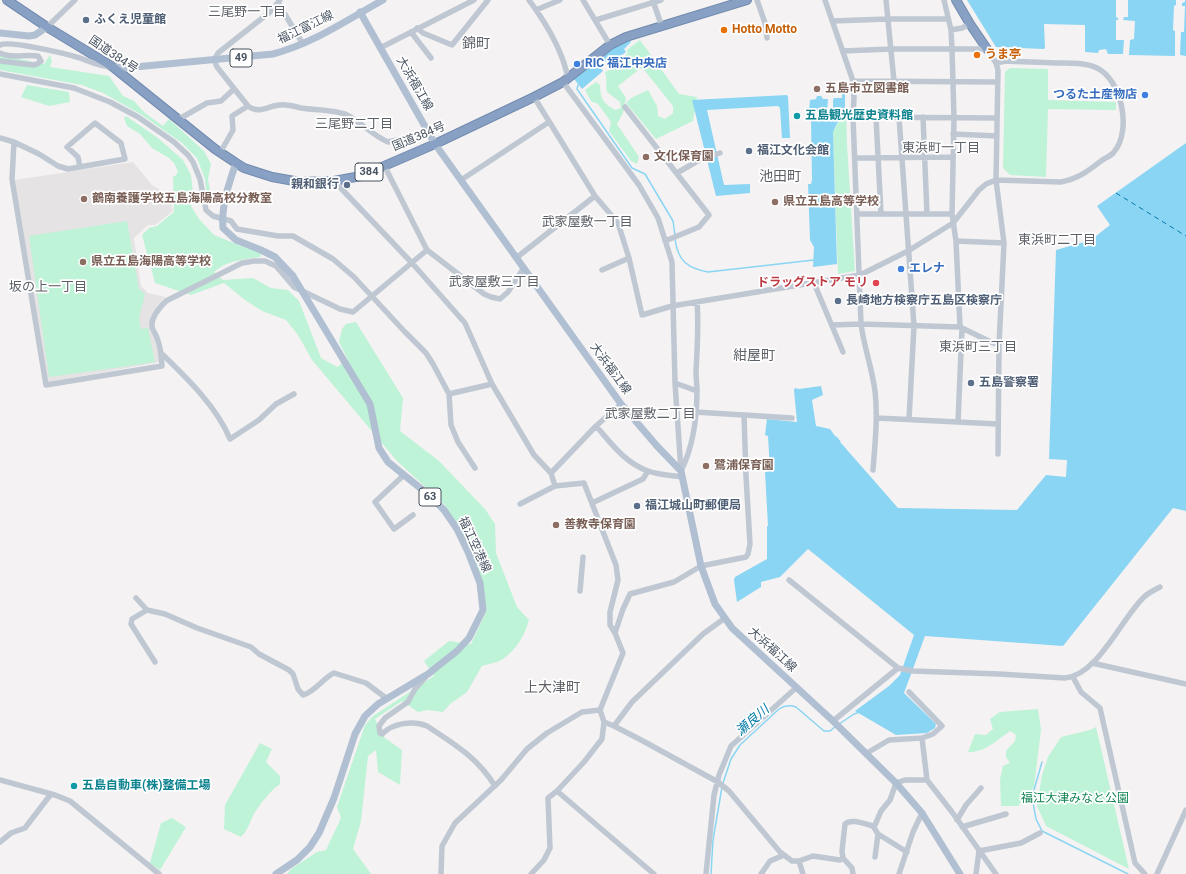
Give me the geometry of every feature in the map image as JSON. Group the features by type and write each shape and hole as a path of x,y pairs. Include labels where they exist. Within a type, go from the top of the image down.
{"highway":[{"name":"国道384号","path":"7,0 47,27 113,67 220,153 236,163 254,172 282,180 306,182 334,182 361,176 435,144 565,81 610,45 638,32 662,27 747,0"},
{"path":"956,0 987,49"}],"main road":[{"name":"福江富江線","path":"113,67 124,68 273,54 303,44 360,12 371,3 383,0"},
{"name":"大浜福江線","path":"360,12 435,144 621,404 681,474 701,566 715,604 724,618 732,628 834,721 896,783 922,813 960,874"},
{"path":"0,33 29,36 35,35 47,27"},
{"path":"222,218 228,187 236,163"},
{"name":"福江空港線","path":"222,218 223,228 236,240 262,250 275,257 294,276 370,404 379,448 388,462 430,496 444,510 457,530 468,552 480,583 483,610 469,638 457,651 428,674 386,698 372,708 361,723 350,748 329,809 317,837 310,847 297,860 276,874"}],"street":[{"path":"47,27 75,0"},
{"path":"380,48 474,0"},
{"path":"417,28 423,33 452,45 488,0"},
{"path":"529,0 561,54 565,65 565,81 639,185 658,218 672,262 675,383 681,474"},
{"path":"536,10 560,0"},
{"path":"583,0 610,45"},
{"path":"596,20 660,0"},
{"path":"758,0 765,23 767,38"},
{"path":"826,0 853,81 861,324 874,389 877,418 873,470"},
{"path":"886,0 894,81"},
{"path":"944,0 951,30 954,82 952,214 956,241 961,327 958,422"},
{"path":"653,1 662,27"},
{"path":"303,44 279,2 270,12 218,53 214,60 234,89 253,110 275,104 344,114 358,121 388,142 429,133"},
{"path":"832,21 888,18 948,19"},
{"path":"951,30 962,28 970,24"},
{"path":"411,32 431,58"},
{"path":"0,45 25,46 79,58 104,67 113,67"},
{"path":"843,52 890,49 987,49 996,63 998,70 996,180 1004,242 998,454"},
{"path":"0,53 5,55 38,56 41,61 33,65 0,61"},
{"path":"534,97 594,196 618,223 629,258 642,316 672,306 860,275 908,251 953,223 982,186 996,180 1061,182 1081,176 1114,152 1121,135 1121,100 1118,92 1108,77 1097,68 1083,64 1006,61 996,63"},
{"path":"0,74 74,88 110,102 138,117 174,142 188,155 193,162 200,179 206,210 213,216 231,221 237,229 278,236 293,236 333,259 354,277 405,332 426,352 450,394 451,425 458,442 475,468"},
{"path":"853,81 997,82"},
{"path":"179,119 206,103 221,101 234,89"},
{"path":"220,153 233,130 232,116 248,106"},
{"path":"625,107 709,215 698,227 665,241"},
{"path":"853,117 997,118"},
{"path":"876,117 881,214"},
{"path":"899,117 914,326 909,419"},
{"path":"923,117 927,214"},
{"path":"461,180 549,122"},
{"path":"0,138 14,142 39,154 58,166 68,169 80,167 125,159 121,144 95,123 67,146 78,157 80,167"},
{"path":"953,134 997,136"},
{"path":"14,142 12,179 46,385 162,366 161,353 152,327 153,319 161,306 166,301 242,263 254,260 276,266 294,287 323,302 348,312 353,312 427,250"},
{"path":"677,173 701,159 720,153"},
{"path":"855,158 952,157"},
{"path":"384,165 427,250 484,294 500,299 508,292 523,269"},
{"path":"334,182 412,263 465,323 492,384 534,455 551,473 555,486"},
{"path":"516,258 594,196"},
{"path":"857,214 952,214"},
{"path":"956,241 1004,242"},
{"path":"602,270 629,258"},
{"path":"814,283 843,352"},
{"path":"681,474 692,444 697,391 697,302"},
{"path":"832,325 861,324 961,327 993,343 1000,344"},
{"path":"161,353 217,415 230,439 259,420 276,404 294,394"},
{"path":"675,383 697,391"},
{"path":"450,394 492,384"},
{"path":"551,473 596,426 621,404"},
{"path":"695,412 792,418"},
{"path":"615,633 630,594 674,582 701,566 746,557 748,554 750,544 744,415"},
{"path":"877,418 998,424"},
{"path":"596,426 621,455 632,463 648,471 681,474"},
{"path":"592,503 642,479 648,471"},
{"path":"404,476 375,502 394,529 413,515"},
{"path":"520,504 555,486 584,483 616,565 618,580 610,612 610,625 615,633 622,653 600,710 604,722 602,739 584,762 557,791 548,798 550,848 544,860 531,874"},
{"path":"580,590 583,557"},
{"path":"788,580 898,668 914,671 1065,678 1073,678 1089,667 1144,598 1160,587"},
{"path":"136,598 146,610 166,614 201,630 251,647 260,654 289,670 293,674 298,689 303,695 334,673 366,683 386,698"},
{"path":"146,610 132,619 131,624 155,662"},
{"path":"614,726 632,702 703,634 724,618"},
{"path":"1092,663 1186,684"},
{"path":"834,721 898,668"},
{"path":"428,674 415,689 408,702 384,718 380,726 380,733 382,734 388,728 396,725 419,722 474,759 486,772 495,786"},
{"path":"1073,678 1081,692 1100,708 1135,863 1145,874"},
{"path":"706,874 714,795 731,746 797,687"},
{"path":"866,754 889,740 922,738 933,734 942,726 908,692"},
{"path":"441,874 442,846 455,823 501,780 527,749 547,733 582,712 600,710"},
{"path":"604,722 718,782 729,791 780,852 792,861 799,861 813,856 840,860 843,858"},
{"path":"922,738 927,780 996,874"},
{"path":"0,780 62,797 76,805 159,874"},
{"path":"873,826 875,825 880,811 890,800 896,783 905,780 927,780"},
{"path":"957,820 981,788"},
{"path":"557,791 652,873"},
{"path":"0,842 11,832 25,828 51,794"},
{"path":"1157,874 1186,810"},
{"path":"899,874 913,832 922,813"},
{"path":"962,827 1006,814"},
{"path":"852,874 852,868 843,858 842,851 845,824 847,822 851,821 873,826 878,834 907,852"},
{"path":"979,850 1021,843 1040,833"},
{"path":"875,857 878,834"},
{"path":"976,874 979,850"},
{"path":"760,874 770,861 784,855"},
{"path":"799,861 803,874"}],"shaded area":[{"name":"県立五島海陽高等学校","path":"133,162 152,185 159,189 164,202 170,201 173,211 155,225 148,225 134,238 141,286 148,293 165,297 158,305 149,326 151,333 155,338 160,362 49,382 47,380 15,180"}],"green space":[{"path":"640,40 679,94 697,97 693,121 656,139 626,103 631,98 648,90 657,106 658,116 665,119 673,113 673,106 641,68 618,86 626,98 623,113 617,124 639,157 637,164 631,161 609,131 611,122 598,104 591,101 585,90 596,82 600,85 601,94 605,103 615,110 621,108 620,102 607,92 605,73 628,53 627,50"},
{"path":"0,55 44,64 50,55 52,61 50,67 109,76 123,96 134,101 145,113 163,126 169,119 204,151 211,164 208,179 212,201 207,201 205,179 197,158 182,143 142,115 103,93 82,85 0,70"},
{"path":"1010,68 1048,69 1048,100 1116,102 1116,110 1048,109 1046,177 1010,175 1003,168 1005,72"},
{"path":"27,85 69,92 70,102 49,106 21,97"},
{"path":"846,108 855,271 838,274 833,132"},
{"path":"126,116 158,138 183,160 191,175 193,192 191,206 199,219 214,235 246,248 262,252 260,257 229,263 214,272 223,280 253,278 271,288 288,290 299,301 321,358 337,367 348,360 339,342 342,329 346,324 356,322 403,398 400,431 439,461 485,509 495,524 496,553 517,607 529,620 516,647 501,660 482,666 467,692 450,704 443,712 428,710 418,712 402,701 375,719 385,738 402,750 400,785 378,772 376,750 368,756 361,821 353,849 371,874 287,874 291,869 317,852 326,850 341,818 337,807 365,725 373,716 434,676 424,661 449,641 471,644 487,610 467,543 445,505 397,461 312,360 298,335 286,320 262,311 245,300 224,283 191,295 155,283 142,235 149,228 157,226 174,212 173,177 178,172 174,163 169,158 152,148 140,134 127,126 124,118"},
{"path":"127,221 139,289 145,294 139,318 141,329 148,328 155,362 49,377 29,236"},
{"path":"1038,709 1041,730 1034,787 1018,806 1001,806 1000,779 1003,766 1010,763 1006,757 1006,751 1015,741 1016,735 1010,731 985,748 974,752 968,752 975,734 986,735 993,729 990,719 1000,712"},
{"name":"福江大津みなと公園","path":"1096,727 1129,869 1046,826 1037,806 1042,775 1048,757 1061,737 1090,730"},
{"path":"260,743 272,749 266,762 280,776 280,784 260,804 241,837 224,829 225,805"},
{"path":"172,818 186,827 160,870 150,863 161,823"}],"water":[{"path":"967,0 1116,0 1116,17 1118,20 1116,20 1116,40 1124,40 1123,54 1108,54 1106,49 1099,50 1098,53 1085,52 1085,25 1044,24 1044,49 996,47"},
{"path":"1128,0 1176,0 1176,5 1174,6 1173,30 1175,31 1175,56 1129,55 1130,40 1134,39 1135,21 1123,20 1124,17 1128,17"},
{"path":"1185,0 1186,56 1180,55 1181,32 1184,32 1185,6 1182,6 1182,3 1185,2"},
{"path":"630,40 631,42 624,49 626,52 608,65 602,57 618,44"},
{"path":"596,62 603,71 582,89 574,79"},
{"path":"842,82 844,82 845,85 845,107 833,132 837,264 813,267 814,247 810,240 808,184 811,184 812,180 811,119 833,115 834,98 842,98"},
{"path":"787,95 790,138 782,138 780,108 778,106 707,110 724,185 750,184 750,193 716,196 692,100"},
{"path":"817,96 821,96 823,99 828,99 827,112 809,111 810,100 816,99"},
{"path":"1186,143 1186,511 1173,508 1063,646 925,636 904,693 936,724 935,728 927,733 896,735 855,711 889,686 900,675 914,635 808,549 780,577 761,582 761,587 737,602 734,580 735,577 767,559 768,526 765,472 770,471 768,436 765,435 767,419 797,422 795,388 799,389 821,386 823,395 812,400 816,426 830,429 841,442 840,443 898,508 1017,510 1046,475 1066,477 1067,460 1049,459 1056,250 1091,240 1110,225 1097,206"}],"waterway":[{"path":"578,85 577,89 632,168 645,174 673,221 675,235"},
{"path":"675,239 676,247 681,258 689,266 708,272 814,260"},
{"name":"瀬良川","path":"723,783 731,759 740,745 779,709 788,706 796,707 824,731 830,731 836,726"},
{"name":"瀬良川","path":"839,724 854,714 860,712"},
{"path":"1042,762 1032,797 1036,819 1042,831 1128,874"},
{"name":"瀬良川","path":"711,874 713,840 722,787"}],"ferry route":[{"path":"1116,193 1186,236"}],"place":[{"name":"ふくえ児童館","path":"86,20"},
{"name":"Hotto Motto","path":"724,30"},
{"name":"うま亭","path":"977,55"},
{"name":"RIC 福江中央店","path":"577,64"},
{"name":"五島市立図書館","path":"817,89"},
{"name":"つるた土産物店","path":"1145,95"},
{"name":"五島観光歴史資料館","path":"797,116"},
{"name":"福江文化会館","path":"749,151"},
{"name":"文化保育園","path":"646,157"},
{"name":"親和銀行","path":"347,185"},
{"name":"鶴南養護学校五島海陽高校分教室","path":"84,199"},
{"name":"県立五島高等学校","path":"775,202"},
{"name":"県立五島海陽高等学校","path":"83,262"},
{"name":"エレナ","path":"901,269"},
{"name":"ドラッグストア モリ","path":"876,283"},
{"name":"長崎地方検察庁五島区検察庁","path":"838,301"},
{"name":"五島警察署","path":"971,383"},
{"name":"鷺浦保育園","path":"706,466"},
{"name":"福江城山町郵便局","path":"637,506"},
{"name":"善教寺保育園","path":"556,525"},
{"name":"五島自動車(株)整備工場","path":"74,786"}],"district":[{"name":"三尾野一丁目","path":"247,13"},
{"name":"錦町","path":"476,44"},
{"name":"三尾野二丁目","path":"354,125"},
{"name":"東浜町一丁目","path":"941,149"},
{"name":"池田町","path":"780,177"},
{"name":"武家屋敷一丁目","path":"587,223"},
{"name":"東浜町二丁目","path":"1057,241"},
{"name":"武家屋敷三丁目","path":"494,283"},
{"name":"坂の上一丁目","path":"48,288"},
{"name":"東浜町三丁目","path":"978,348"},
{"name":"紺屋町","path":"754,356"},
{"name":"武家屋敷二丁目","path":"650,415"},
{"name":"上大津町","path":"552,688"}]}
